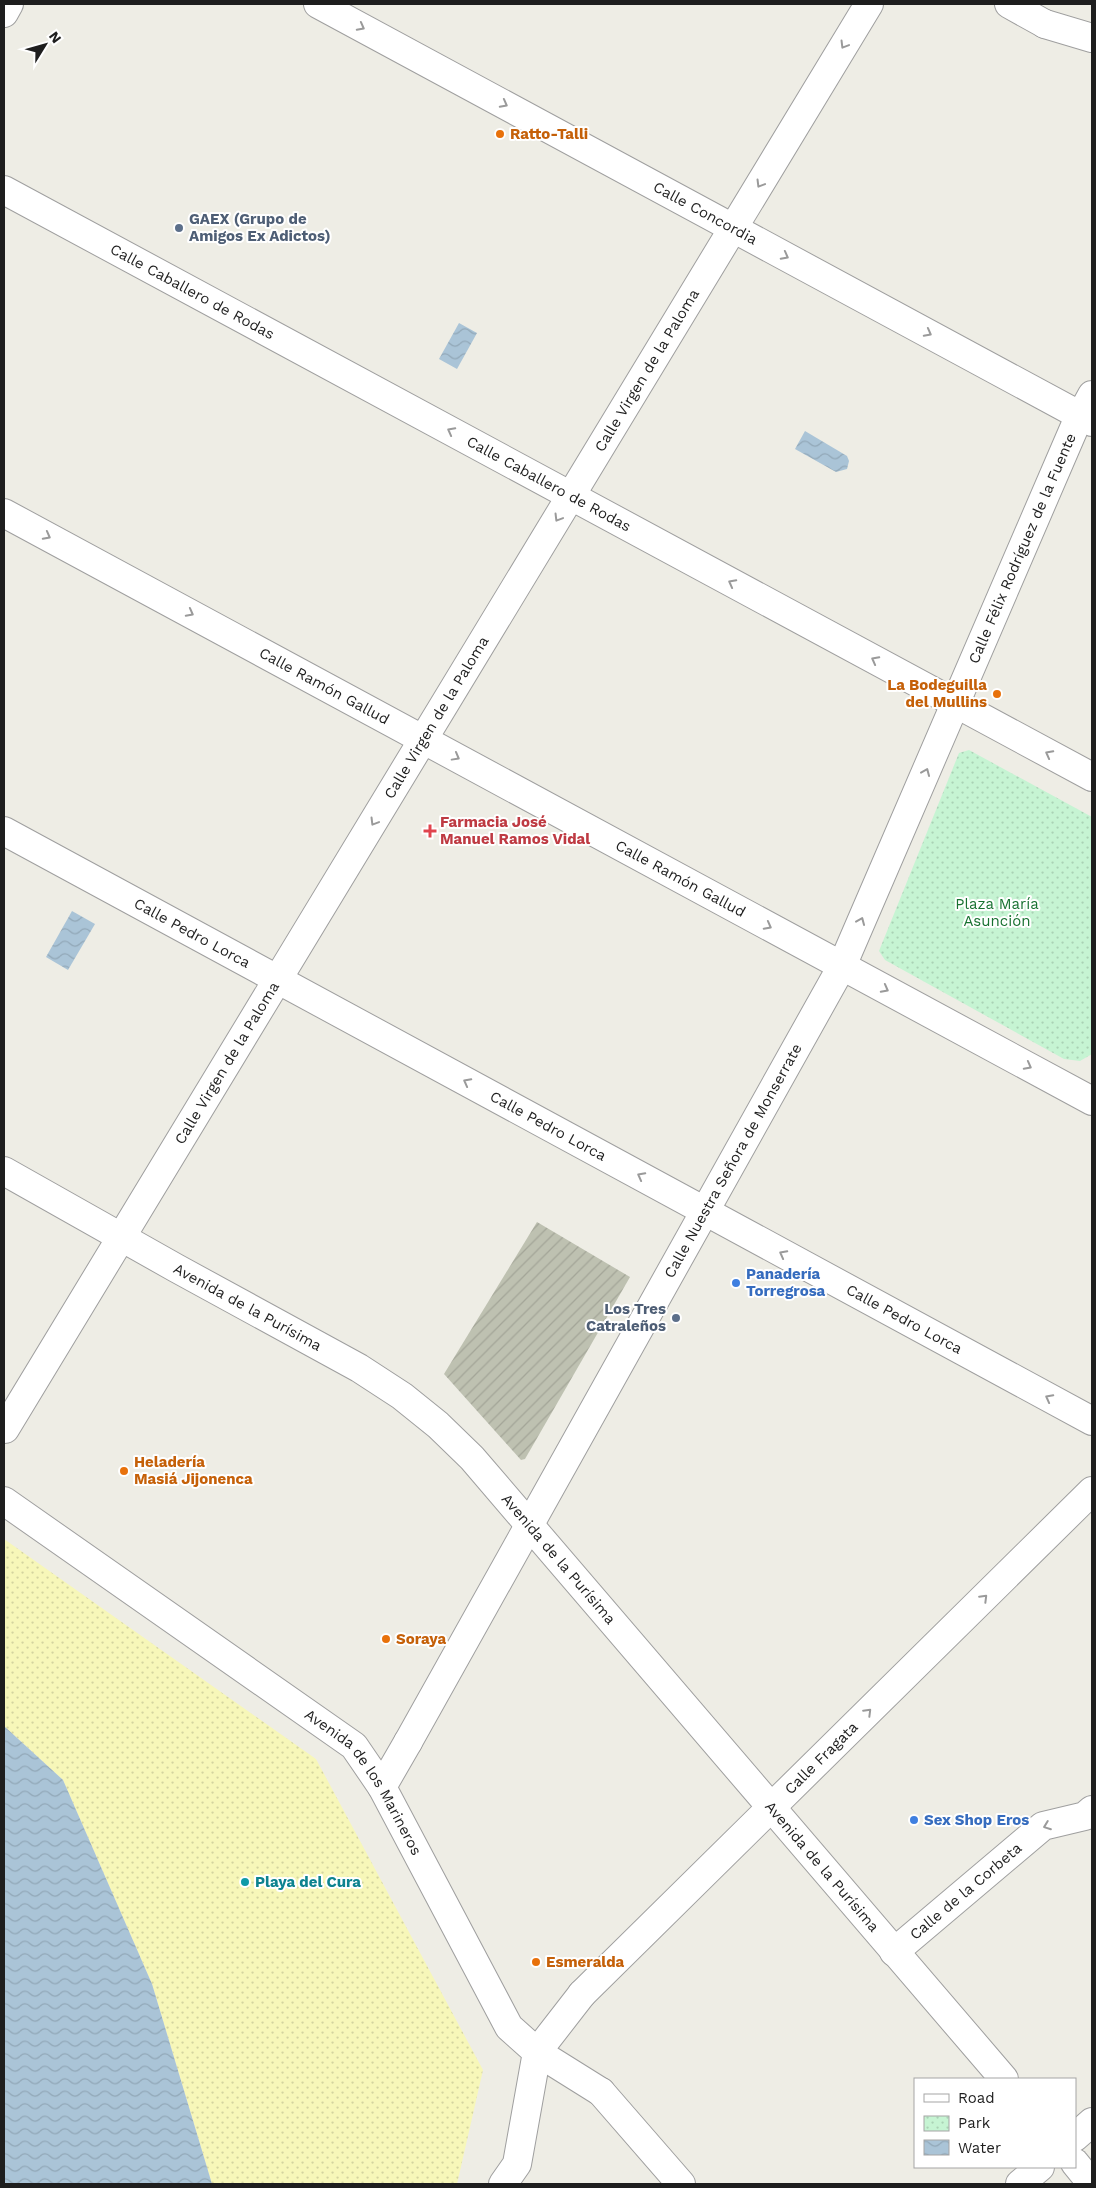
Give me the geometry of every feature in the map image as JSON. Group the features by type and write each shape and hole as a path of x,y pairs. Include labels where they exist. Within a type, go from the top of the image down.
{"street":[{"path":"4,13 9,4"},
{"name":"Calle Concordia","path":"318,4 733,228 1088,411"},
{"name":"Calle Virgen de la Paloma","path":"4,1430 869,4"},
{"path":"1009,4 1045,24 1092,38"},
{"name":"Calle Caballero de Rodas","path":"4,190 1092,777"},
{"name":"Calle Félix Rodríguez de la Fuente","path":"955,703 1088,411"},
{"name":"Calle Ramón Gallud","path":"4,513 1092,1101"},
{"name":"Calle Nuestra Señora de Monserrate","path":"382,1787 842,966 955,703"},
{"name":"Calle Pedro Lorca","path":"4,831 1092,1421"},
{"name":"Avenida de la Purísima","path":"4,1172 359,1368 402,1396 438,1425 472,1458 1003,2078"},
{"name":"Calle Fragata","path":"537,2052 582,1994 1092,1491"},
{"name":"Avenida de los Marineros","path":"4,1501 354,1746 382,1787 509,2027 537,2052 601,2092 681,2184"},
{"name":"Calle de la Corbeta","path":"894,1952 1043,1826 1085,1816 1092,1810"},
{"path":"503,2184 516,2164 537,2052"},
{"path":"1076,2136 1092,2122"},
{"path":"1076,2164 1092,2184"},
{"path":"1020,2184 1039,2168"}],"shaded area":[{"path":"537,1222 630,1277 525,1459 521,1460 444,1374"}],"sand":[{"name":"Playa del Cura","path":"4,1539 316,1759 483,2070 457,2184 212,2184 152,1984 63,1780 4,1726"}],"green space":[{"name":"Plaza María Asunción","path":"969,750 1092,817 1092,1054 1080,1061 1064,1059 885,960 879,951 959,753"}],"water":[{"path":"459,323 477,333 457,369 439,359"},
{"path":"805,431 847,456 849,461 847,469 836,472 795,449"},
{"path":"72,911 95,924 68,970 46,957"},
{"path":"4,1726 63,1780 152,1984 212,2184 4,2184"}],"place":[{"name":"Ratto-Talli","path":"500,134"},
{"name":"GAEX (Grupo de Amigos Ex Adictos)","path":"179,228"},
{"name":"La Bodeguilla del Mullins","path":"997,694"},
{"name":"Farmacia José Manuel Ramos Vidal","path":"430,831"},
{"name":"Panadería Torregrosa","path":"736,1283"},
{"name":"Los Tres Catraleños","path":"676,1318"},
{"name":"Heladería Masiá Jijonenca","path":"124,1471"},
{"name":"Soraya","path":"386,1639"},
{"name":"Sex Shop Eros","path":"914,1820"},
{"name":"Playa del Cura","path":"245,1882"},
{"name":"Esmeralda","path":"536,1962"}]}
